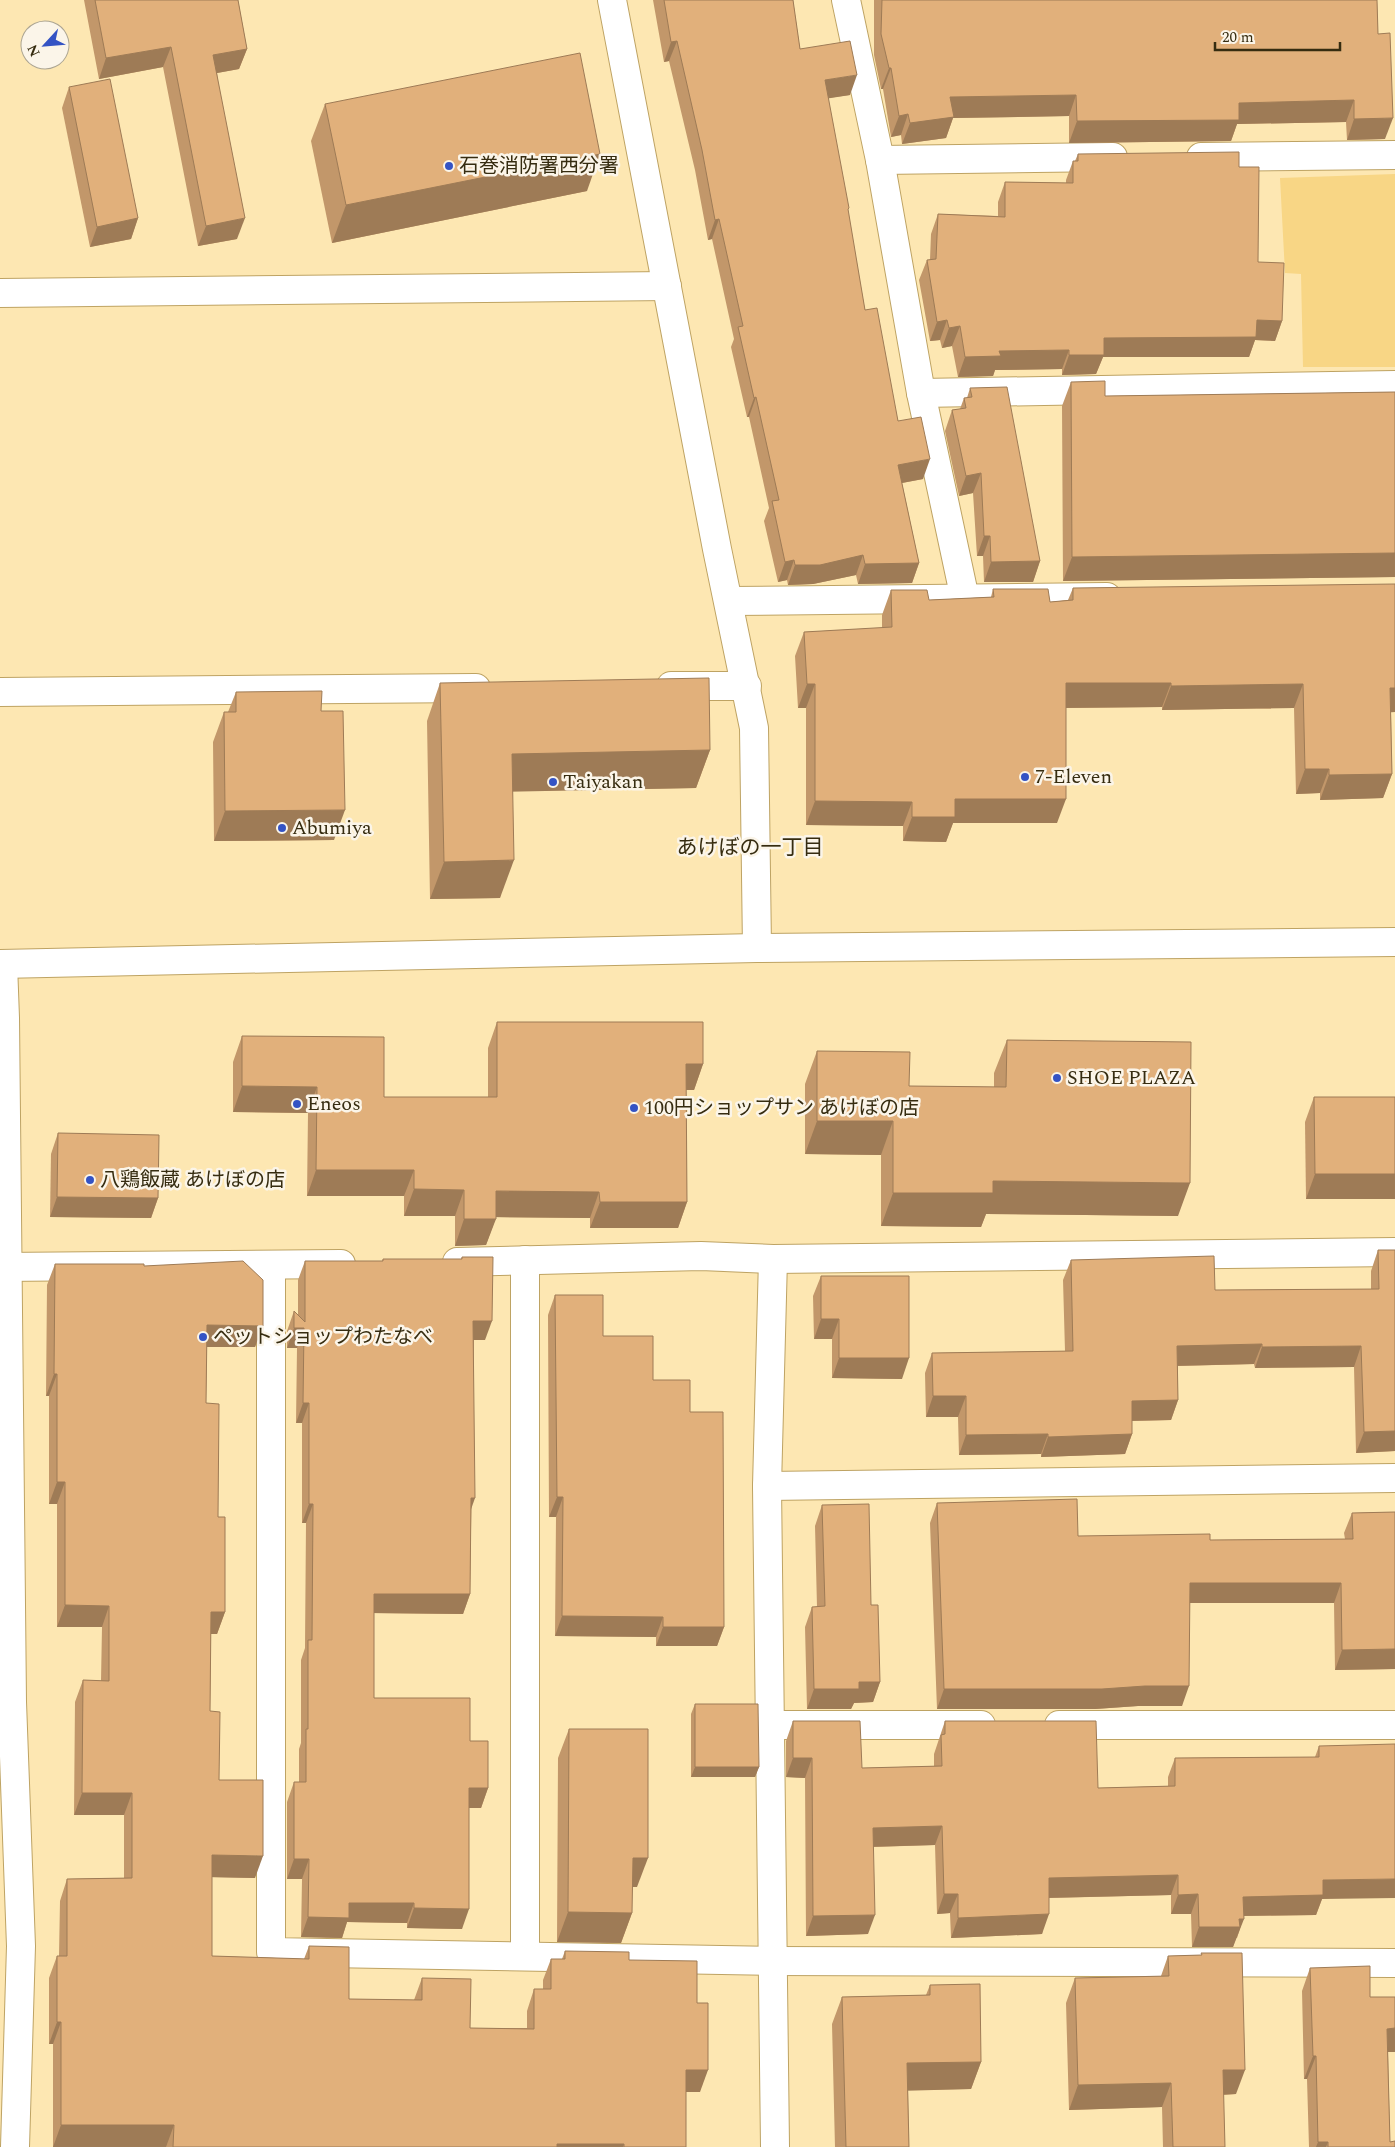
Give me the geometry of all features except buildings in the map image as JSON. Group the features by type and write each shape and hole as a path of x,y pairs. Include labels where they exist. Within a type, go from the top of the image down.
{"street":[{"path":"612,0 754,728 757,948"},
{"path":"846,0 880,160 921,392 965,598"},
{"path":"1177,157 1395,155"},
{"path":"880,160 1137,157"},
{"path":"0,293 667,286"},
{"path":"921,392 1395,385"},
{"path":"729,602 1135,596"},
{"path":"647,686 747,686"},
{"path":"0,692 498,688"},
{"path":"15,2147 11,1946 12,1702 3,1267 5,1018 1,964 757,948 1395,942"},
{"path":"428,1262 701,1256 774,1259 1395,1252"},
{"path":"774,1259 767,1486 775,2147"},
{"path":"524,1956 525,1260"},
{"path":"3,1267 369,1263"},
{"path":"271,1265 271,1952 772,1961 1395,1963"},
{"path":"767,1486 1395,1478"},
{"path":"770,1725 1008,1725"},
{"path":"1038,1725 1395,1725"}],"shaded area":[{"path":"1395,174 1395,367 1303,367 1301,274 1285,273 1280,178"}],"place":[{"name":"石巻消防署西分署","path":"449,166"},
{"name":"7-Eleven","path":"1025,777"},
{"name":"Taiyakan","path":"553,782"},
{"name":"Abumiya","path":"282,828"},
{"name":"SHOE PLAZA","path":"1057,1078"},
{"name":"Eneos","path":"297,1104"},
{"name":"100円ショップサン あけぼの店","path":"634,1108"},
{"name":"八鶏飯蔵 あけぼの店","path":"90,1180"},
{"name":"ペットショップわたなべ","path":"203,1337"}],"district":[{"name":"あけぼの一丁目","path":"750,848"}]}
